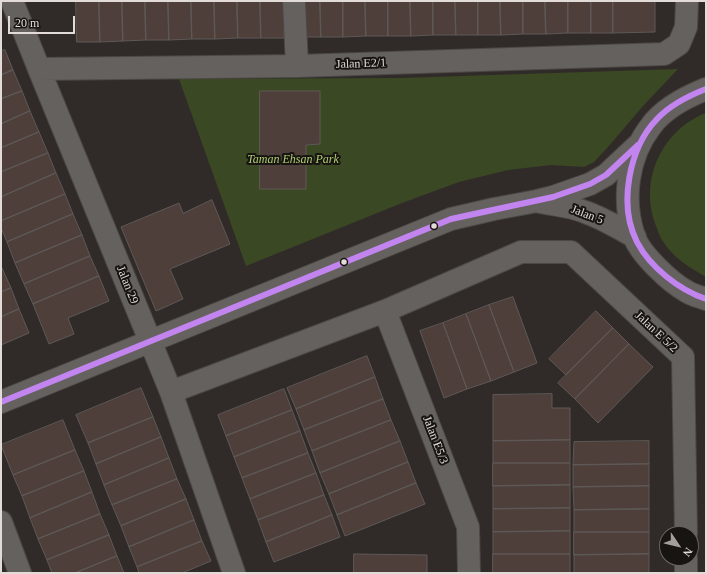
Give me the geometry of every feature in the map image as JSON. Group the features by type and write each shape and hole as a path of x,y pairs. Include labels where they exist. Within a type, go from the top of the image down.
{"street":[{"path":"294,1 297,66"},
{"name":"Jalan E2/1","path":"39,69 297,66 664,54 679,44 686,27 687,1"},
{"name":"Jalan 29","path":"10,12 39,69 171,392 234,573"},
{"path":"706,76 698,90 680,100 651,125 638,145 632,164 627,194 634,237 648,257 666,277 696,295 706,315"},
{"path":"680,100 706,89"},
{"name":"Jalan 5","path":"1,402 451,219 494,209 537,202 590,184 606,175 638,145"},
{"name":"Jalan 5","path":"537,202 567,206 584,211 602,218 634,237"},
{"name":"Jalan E 5/2","path":"385,311 521,252 571,252 683,357 686,526"},
{"path":"171,392 385,311"},
{"name":"Jalan E5/3","path":"385,311 468,527 469,573"},
{"path":"1,522 20,573"}],"green space":[{"name":"Taman Ehsan Park","path":"678,69 594,162 584,167 551,165 508,170 459,182 402,203 246,266 179,79 401,78"},
{"path":"706,113 706,277 682,262 666,246 660,237 656,226 650,197 654,169 659,156 667,143 676,132 687,123"}],"building":[{"path":"76,1 99,1 100,42 77,42"},
{"path":"99,1 122,1 123,41 100,42"},
{"path":"122,1 145,1 146,40 123,41"},
{"path":"145,1 168,1 169,40 146,40"},
{"path":"168,1 191,1 192,39 169,40"},
{"path":"191,1 214,1 215,39 192,39"},
{"path":"214,1 237,1 238,38 215,39"},
{"path":"237,1 260,1 261,38 238,38"},
{"path":"260,1 283,1 284,38 261,38"},
{"path":"298,1 320,1 321,37 298,37"},
{"path":"320,1 343,1 343,37 321,37"},
{"path":"343,1 365,1 366,36 343,37"},
{"path":"365,1 388,1 388,36 366,36"},
{"path":"388,1 410,1 411,36 388,36"},
{"path":"410,1 433,1 433,35 411,36"},
{"path":"433,1 455,1 456,35 433,35"},
{"path":"455,1 478,1 478,35 456,35"},
{"path":"478,1 500,1 501,35 478,35"},
{"path":"500,1 523,1 523,34 501,35"},
{"path":"523,1 545,1 546,34 523,34"},
{"path":"545,1 568,1 568,33 546,34"},
{"path":"568,1 591,1 591,33 568,33"},
{"path":"591,1 613,1 613,33 591,33"},
{"path":"613,1 655,1 655,32 613,33"},
{"path":"5,50 13,70 1,75 1,51"},
{"path":"13,70 22,91 1,99 1,75"},
{"path":"22,91 30,111 1,124 1,99"},
{"path":"260,91 320,91 320,144 306,145 306,189 260,189"},
{"path":"30,111 39,132 1,148 1,124"},
{"path":"39,132 48,153 1,172 1,148"},
{"path":"48,153 56,173 1,197 1,172"},
{"path":"56,173 65,194 1,221 1,197"},
{"path":"65,194 73,214 7,242 1,228 1,221"},
{"path":"212,200 230,244 170,269 183,299 156,311 121,227 179,203 183,213"},
{"path":"73,214 82,235 15,263 7,242"},
{"path":"82,235 90,256 24,284 15,263"},
{"path":"90,256 99,276 33,304 24,284"},
{"path":"1,268 11,288 1,292"},
{"path":"99,276 109,301 68,318 74,334 49,344 33,304"},
{"path":"11,288 19,309 1,317 1,292"},
{"path":"513,297 537,363 514,372 489,305"},
{"path":"489,305 514,372 491,381 466,314"},
{"path":"19,309 29,333 1,345 1,317"},
{"path":"596,311 613,328 566,375 549,359"},
{"path":"466,314 491,381 467,389 443,323"},
{"path":"443,323 467,389 444,398 420,331"},
{"path":"613,328 629,344 575,399 558,383"},
{"path":"629,344 653,367 598,423 575,399"},
{"path":"367,356 375,377 296,409 287,388"},
{"path":"375,377 383,399 304,430 296,409"},
{"path":"141,388 153,417 88,443 76,415"},
{"path":"284,389 292,410 226,436 218,415"},
{"path":"552,394 552,408 570,408 570,440 493,441 493,395"},
{"path":"383,399 391,420 312,451 304,430"},
{"path":"292,410 300,431 234,457 226,436"},
{"path":"153,417 161,437 96,464 88,443"},
{"path":"63,420 75,450 13,475 1,445"},
{"path":"391,420 400,441 320,473 312,451"},
{"path":"300,431 308,453 242,478 234,457"},
{"path":"161,437 169,458 104,485 96,464"},
{"path":"570,440 570,463 493,463 493,441"},
{"path":"400,441 408,462 329,494 320,473"},
{"path":"649,441 649,464 573,465 574,442"},
{"path":"75,450 84,471 22,496 13,475"},
{"path":"308,453 316,473 250,499 242,478"},
{"path":"169,458 177,479 112,505 104,485"},
{"path":"408,462 416,483 337,515 329,494"},
{"path":"493,463 570,463 570,485 493,486"},
{"path":"649,464 649,486 573,487 573,465"},
{"path":"84,471 92,492 30,518 22,496"},
{"path":"316,473 324,495 258,520 250,499"},
{"path":"177,479 186,499 121,526 112,505"},
{"path":"416,483 425,504 345,536 337,515"},
{"path":"570,485 570,508 493,509 493,486"},
{"path":"649,486 649,509 574,510 573,487"},
{"path":"92,492 100,514 38,539 30,518"},
{"path":"324,495 332,515 266,542 258,520"},
{"path":"186,499 194,520 129,547 121,526"},
{"path":"570,508 570,531 493,532 493,509"},
{"path":"649,509 649,532 574,532 574,510"},
{"path":"100,514 109,535 47,560 38,539"},
{"path":"332,515 340,537 274,562 266,542"},
{"path":"194,520 202,541 137,567 129,547"},
{"path":"570,531 570,554 493,554 493,532"},
{"path":"574,532 649,532 649,554 574,555"},
{"path":"109,535 117,556 75,573 52,573 47,560"},
{"path":"202,541 211,561 182,573 139,573 137,567"},
{"path":"354,554 427,555 427,573 354,573"},
{"path":"493,554 570,554 570,573 493,573"},
{"path":"649,554 649,573 574,573 574,555"},
{"path":"117,556 124,573 75,573"}],"transit line":[{"path":"706,89 673,105 657,119 647,131 639,145 633,161 629,178 628,194 628,211 631,227 637,242 649,260 657,269 676,284 706,299"},
{"path":"1,402 451,219 553,197 590,184 606,175 638,145"}]}
